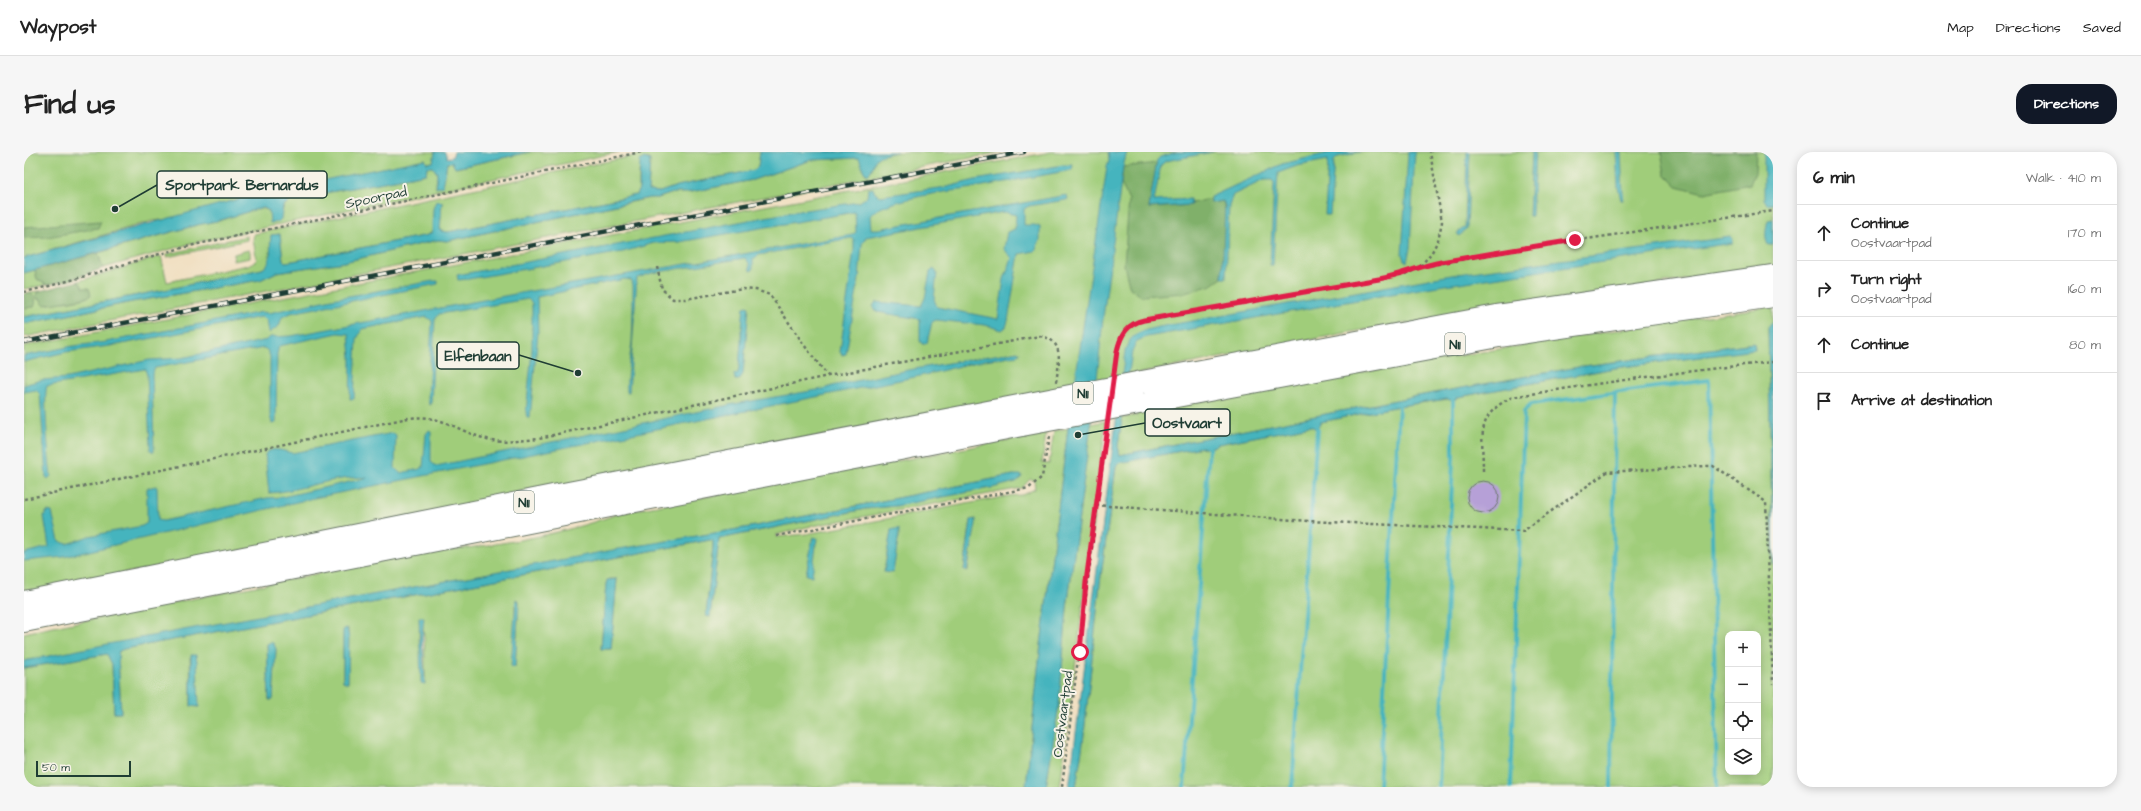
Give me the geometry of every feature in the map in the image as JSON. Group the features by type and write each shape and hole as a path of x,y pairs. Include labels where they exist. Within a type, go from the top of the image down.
{"highway":[{"name":"N11","path":"24,621 1140,392 1497,316 1773,276"},
{"name":"N11","path":"1140,392 1499,336 1773,296"},
{"name":"N11","path":"24,602 515,503 1023,415"}],"path":[{"name":"Spoorpad","path":"24,292 70,282 142,259 218,240 624,154 641,152"},
{"path":"1419,268 1436,246 1442,225 1430,152"},
{"path":"1114,374 1121,337 1127,327 1137,322 1386,278 1408,273 1419,268 1520,249 1773,212"},
{"path":"657,267 658,277 662,289 673,299 686,299 742,289 756,290 770,295 807,350 828,376"},
{"path":"24,499 408,418 437,419 480,437 497,441 539,438 828,376 1040,336 1046,337 1055,343 1059,350 1059,360"},
{"path":"1483,471 1483,424 1493,409 1512,397 1613,380 1708,368 1773,362"},
{"name":"Oostvaartpad","path":"1062,787 1076,687 1096,505 1108,420"},
{"path":"776,536 1024,490 1038,482 1046,464"},
{"path":"1096,505 1308,522 1523,530 1607,472 1714,466 1766,502 1773,684"}],"green space":[{"path":"24,152 436,153 433,162 427,163 425,159 169,219 152,221 24,258"},
{"path":"530,152 619,152 197,242 103,268 98,253 260,208 282,214 285,205 293,199 426,174 427,167 433,167 437,173 436,188 444,182 447,163 452,162 456,168"},
{"path":"653,152 760,152 758,167 754,170 677,186 660,192 648,191 650,160 647,158 639,171 639,189 636,195 448,232 440,231 442,202 432,232 428,235 293,261 285,262 283,260 280,234 271,235 270,259 266,266 262,269 169,289 24,317 24,308 34,307 33,295 30,292 40,291 37,293 39,299 65,302 86,298 79,281 161,256 167,282 248,265 257,260 253,240 254,234"},
{"path":"897,152 1002,152 24,337 24,324 132,302 260,280 277,272 344,262 438,240 447,241 650,198 658,198 673,193 685,193 753,180 811,160 859,158 866,175 873,165 874,159 880,155"},
{"path":"1051,152 1773,152 1773,266 1350,332 24,593 24,346"},
{"path":"1661,152 1756,152 1755,173 1750,184 1704,193 1677,186 1665,174"},
{"path":"1157,163 1149,208 1191,205 1191,203 1210,199 1211,203 1223,201 1226,213 1222,278 1212,285 1185,293 1141,296 1130,288 1124,265 1129,200 1121,184 1123,167"},
{"path":"101,221 98,228 47,237 24,238 24,227"},
{"path":"247,236 247,240 167,257 167,254"},
{"path":"248,250 250,251 250,258 233,261 234,254"},
{"path":"98,253 103,268 70,280 47,285 37,279 35,270"},
{"path":"35,270 37,279 47,285 24,289 24,273"},
{"path":"79,281 83,288 89,288 91,295 86,298 45,305 42,304 41,299 37,299 36,296 40,291"},
{"path":"30,292 35,299 35,305 34,307 24,308 24,294"},
{"path":"1773,306 1773,323 1768,327 1773,564 1773,787 1076,787 1083,743 1100,583 1116,467 1119,463 1202,447 1209,449 1218,444 1310,426 1317,429 1321,422 1399,406 1448,399 1453,401 1458,397 1615,368 1755,349 1754,343 1584,366 1401,399 1120,455 1118,446 1122,418 1137,415 1138,412 1296,383 1535,343"},
{"path":"1106,421 1060,787 1046,787 1059,705 1067,608 1091,424"},
{"path":"1068,428 1038,669 1026,787 24,787 24,668 107,654 112,664 114,713 121,713 118,655 119,651 124,649 710,540 713,541 713,547 706,616 710,617 719,539 865,509 896,506 1016,482 1019,476 1013,475 750,527 532,565 24,661 24,633 419,553 470,548 521,540 571,529 620,513 1046,433 1042,463 1049,464 1054,431","holes":["1030,479 1034,480 1035,489 1022,495 1009,496 806,534 776,537 776,535 807,527 1022,488","975,519 968,571 964,570 971,520","891,530 899,534 896,551 884,572","812,544 816,544 811,576 806,575","609,579 617,579 611,649 601,649 606,584","518,599 519,601 515,667 515,605","420,617 424,639 425,683 419,639","348,628 348,683 343,681 343,635","267,644 276,649 273,699 269,700","190,657 199,707 191,706"]}],"water":[{"path":"435,152 445,152 447,158 452,157 454,152 530,152 455,168 452,162 447,163 443,186 436,188 437,173 433,167 427,167 426,174 293,199 283,206 281,219 278,222 270,223 269,211 264,208 260,208 221,220 197,225 24,273 24,258 257,194 425,159 427,163 433,162"},
{"path":"760,152 897,152 878,157 868,175 864,172 859,158 811,160 753,180 685,193 673,193 658,198 649,198 447,241 438,240 344,262 277,272 260,280 132,302 24,324 24,317 169,289 262,269 266,266 270,259 271,235 280,234 283,260 285,262 293,261 428,235 432,232 433,209 436,201 442,202 440,231 448,232 636,195 639,189 640,161 644,158 650,160 648,191 660,192 677,186 754,170 758,167"},
{"path":"1108,152 1127,152 1123,167 1103,318 1097,379 1067,608 1059,705 1046,787 1026,787 1038,669 1068,428 1109,161"},
{"path":"1177,152 1213,152 1166,161 1161,165 1154,201 1190,199 1191,205 1149,208 1157,160 1160,157"},
{"path":"1332,152 1360,152 1338,157 1334,161 1330,215 1325,215 1328,160 1297,166 1278,173 1273,265 1270,265 1274,183 1272,180 1264,180 1233,195 1229,205 1226,278 1222,278 1225,206 1223,201 1211,203 1210,197 1282,164"},
{"path":"1408,152 1415,152 1410,249 1407,262 1404,260 1402,254"},
{"path":"1467,152 1470,152 1467,229 1459,236 1457,233 1465,227"},
{"path":"1532,152 1535,152 1532,216 1529,216"},
{"path":"1616,152 1621,152 1623,200 1621,200 1618,187"},
{"path":"1764,152 1773,152 1773,204 1767,204 1764,199"},
{"path":"1063,165 1073,165 1072,170 912,198 885,206 875,211 870,216 871,229 878,229 1067,195 1068,199 1066,200 1029,206 1024,209 1024,225 1035,225 1040,227 1040,240 1035,251 1019,254 1008,321 1006,327 1002,330 985,325 936,320 932,322 927,343 922,344 920,341 920,319 877,312 873,306 876,302 921,306 925,298 930,272 934,269 937,273 934,299 937,307 998,319 1004,279 1012,258 1004,249 1007,232 1015,229 1016,215 1004,212 866,237 862,244 859,279 846,354 842,355 840,352 854,250 854,239 851,238 759,255 753,259 753,270 750,271 749,263 745,258 652,273 637,278 629,392 627,392 627,379 633,321 633,285 631,280 625,279 537,297 538,333 530,418 527,418 526,413 532,350 532,303 528,299 439,314 435,319 431,405 429,404 428,397 432,321 427,317 362,329 357,339 354,399 350,399 351,358 349,334 338,333 279,346 277,354 276,423 272,424 270,415 270,356 264,348 155,368 152,374 154,452 150,450 147,375 145,369 47,386 46,415 51,476 48,479 46,477 40,394 36,390 24,392 24,385 41,380 68,378 149,360 181,358 267,340 270,337 291,336 531,291 852,235 856,232 855,212 679,242 654,243 623,252 469,279 458,280 457,275 792,212 859,202 867,197 868,189 873,188 875,193 880,196 947,187 975,180"},
{"path":"1773,219 1773,245 1768,245 1766,236 1768,220"},
{"path":"1730,237 1733,239 1733,243 1432,287 1147,337 1137,341 1132,352 1118,446 1120,455 1401,399 1584,366 1754,343 1755,350 1615,368 1458,397 1453,401 1447,399 1399,406 1321,422 1317,429 1310,426 1218,444 1209,449 1202,447 1119,463 1116,467 1100,583 1083,743 1076,787 1069,787 1125,351 1127,345 1133,337 1142,332 1158,327 1457,274"},
{"path":"438,281 438,284 291,313 282,317 279,326 269,333 267,320 262,317 117,345 66,352 24,362 24,356 73,346 106,342 262,312 269,313 332,299"},
{"path":"744,307 749,307 743,374 739,380 735,380 734,374 738,373 739,367"},
{"path":"1771,323 1773,323 1773,564 1768,327"},
{"path":"1018,351 1020,354 1017,355 985,360 920,376 314,498 64,557 24,561 24,553 49,547 44,516 47,511 52,512 59,541 67,544 89,536 142,526 147,523 147,488 156,486 158,520 163,521 367,478 343,479 281,492 269,493 265,454 271,450 292,453 393,433 396,435 395,468 400,473 423,467 426,434 429,430 431,431 431,462 436,466 739,403 823,389 908,370"},
{"path":"1013,475 1021,475 1022,477 1016,482 996,487 896,506 865,509 719,539 710,617 706,616 713,547 713,541 710,540 124,649 119,651 118,655 121,713 114,713 112,664 107,654 24,668 24,661 108,644 613,550 750,527"},
{"path":"976,519 967,571 964,570 971,520"},
{"path":"899,529 899,534 893,573 884,572 891,530"},
{"path":"813,537 817,538 812,576 806,575"},
{"path":"617,579 611,649 601,649 606,584 607,580"},
{"path":"516,599 519,601 515,667 511,667"},
{"path":"419,617 424,617 422,636 425,684 421,683"},
{"path":"347,628 349,638 348,683 343,681 343,631"},
{"path":"271,642 274,644 276,649 273,700 269,700 267,644"},
{"path":"191,655 196,655 199,707 191,706"}],"building":[{"path":"1480,481 1486,481 1495,485 1499,497 1495,509 1486,513 1480,513 1471,509 1467,500 1467,494 1471,485"}],"waterway":[{"path":"1511,787 1524,411 1531,404 1709,380 1717,787"},
{"path":"1611,787 1615,392"},
{"path":"1439,787 1453,459 1453,401"},
{"path":"1379,787 1399,406"},
{"path":"1292,787 1317,429"},
{"path":"1184,787 1209,449"}],"railway":[{"path":"24,342 1024,152"}],"place":[{"name":"Sportpark Bernardus","path":"115,209"},
{"name":"Elfenbaan","path":"578,373"},
{"name":"Oostvaart","path":"1078,435"}],"route":[{"path":"1080,652 1086,582 1117,351 1121,337 1127,327 1144,320 1408,273 1419,268 1441,262 1575,240"}]}
